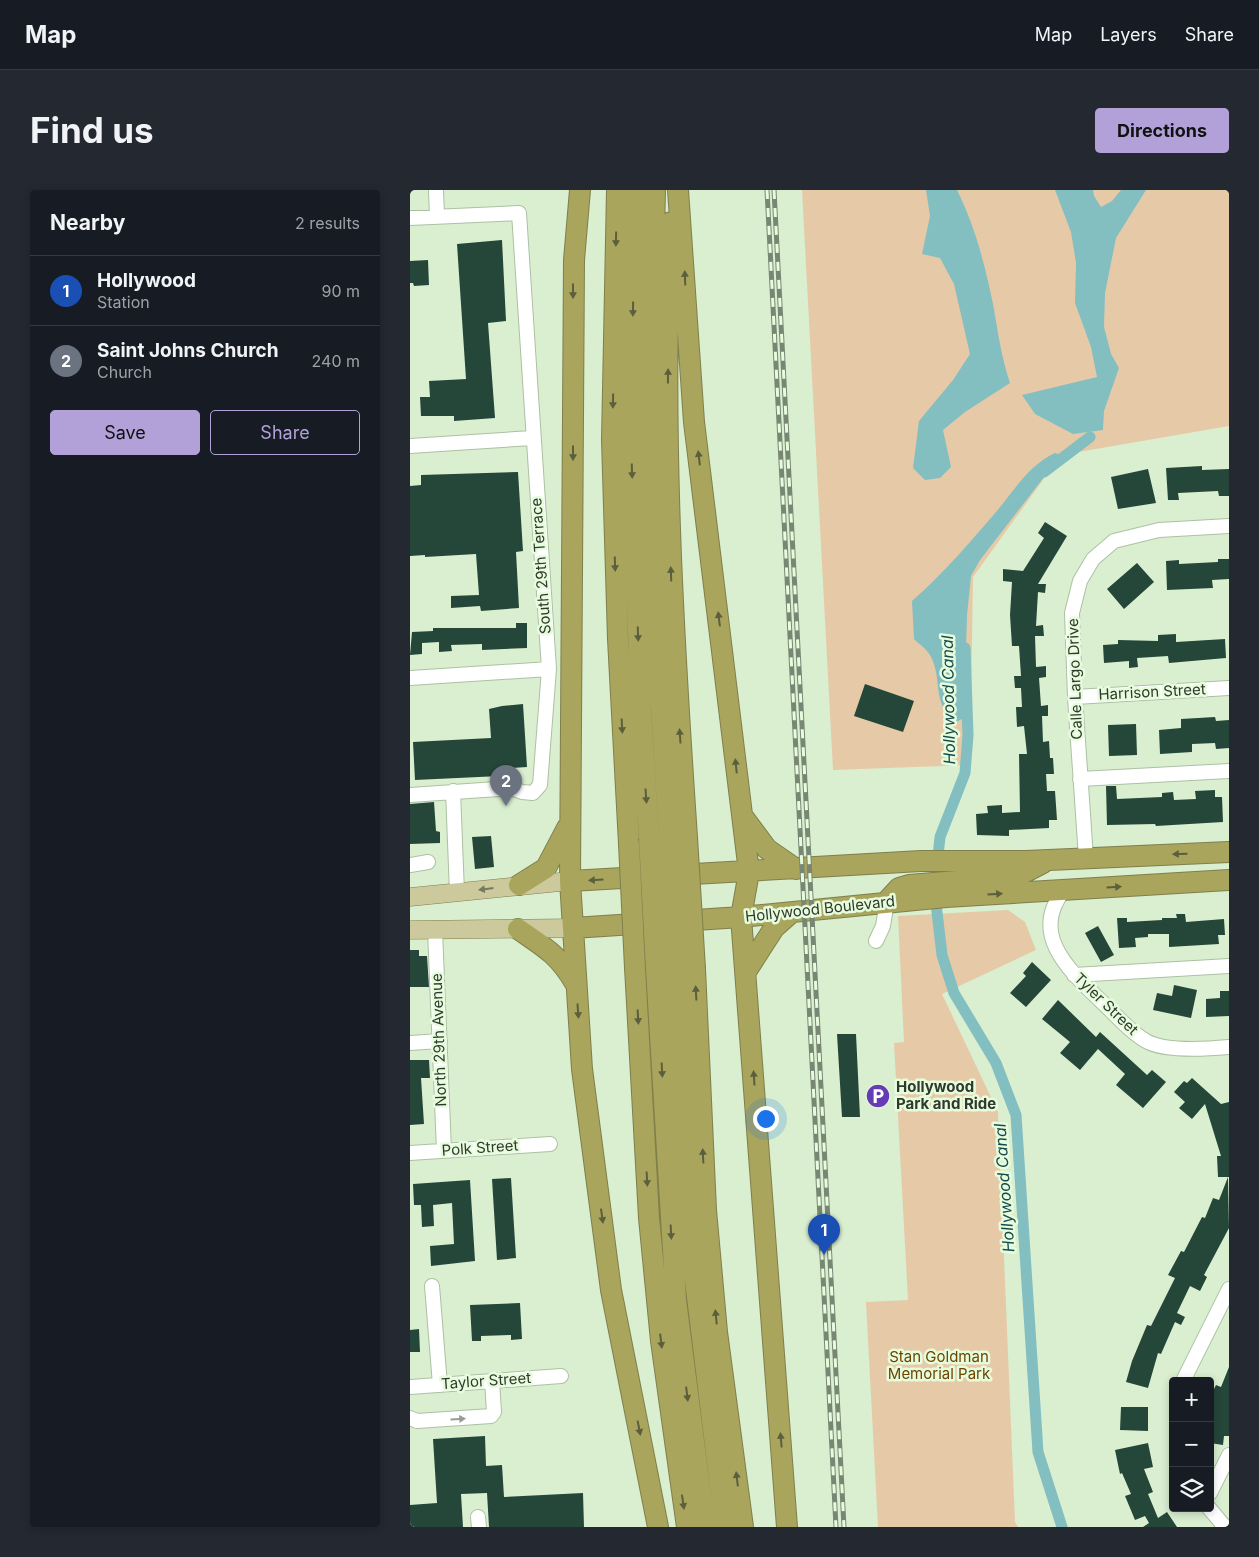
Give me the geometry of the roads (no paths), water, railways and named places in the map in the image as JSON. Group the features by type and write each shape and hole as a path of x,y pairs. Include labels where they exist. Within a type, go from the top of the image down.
{"highway":[{"path":"580,190 574,260 570,881 582,1069 611,1290 658,1527"},
{"path":"617,190 612,440 618,639 635,968 651,1237 661,1341 687,1527"},
{"path":"635,190 630,443 641,711 676,1300 705,1527"},
{"path":"655,190 650,421 658,659 678,837"},
{"path":"673,190 667,438 678,837 686,970 717,1332 743,1527"},
{"path":"678,190 694,422 750,872 741,917 747,970 787,1527"},
{"path":"742,815 767,849 796,869"},
{"path":"519,885 550,863 570,822"},
{"path":"570,881 921,861 1049,860 1229,852"},
{"path":"937,890 1018,876 1049,860"},
{"name":"Hollywood Boulevard","path":"573,928 792,912 887,901 937,890 1065,889 1229,880"},
{"path":"747,970 774,928 792,912"},
{"path":"518,929 555,954 564,963 577,986"},
{"path":"686,970 689,1231 725,1527"}],"main road":[{"path":"410,898 570,881"},
{"name":"Hollywood Boulevard","path":"410,930 573,928"}],"street":[{"path":"410,218 437,216 436,190"},
{"name":"South 29th Terrace","path":"410,795 512,788 522,792 533,792 540,785 549,670 532,438 519,213 437,216"},
{"path":"410,446 532,438"},
{"name":"Calle Largo Drive","path":"1086,858 1075,697 1072,613 1080,581 1093,559 1114,541 1160,530 1229,526"},
{"path":"410,678 549,670"},
{"name":"Harrison Street","path":"1075,697 1229,688"},
{"path":"1080,779 1229,770"},
{"path":"453,791 457,893"},
{"path":"410,865 428,862"},
{"name":"Tyler Street","path":"1065,889 1052,906 1049,918 1051,934 1060,954 1074,975 1130,1029 1147,1042 1169,1048 1225,1050"},
{"path":"876,941 883,926 887,901"},
{"name":"North 29th Avenue","path":"434,930 444,1151"},
{"path":"1074,975 1229,966"},
{"path":"410,1043 440,1042"},
{"name":"Polk Street","path":"410,1153 550,1144"},
{"path":"432,1286 440,1385"},
{"path":"1185,1377 1229,1289"},
{"name":"Taylor Street","path":"410,1387 562,1376"},
{"path":"410,1418 417,1421 491,1416 494,1412 492,1381"},
{"path":"1214,1484 1229,1455"},
{"path":"1213,1512 1224,1527"}],"water":[{"path":"926,190 957,190 983,260 1002,354 1010,383 965,412 943,430 951,467 940,478 925,480 913,468 919,421 953,380 970,354 954,284 940,258 922,254 930,216"},
{"path":"1055,190 1093,190 1094,196 1101,207 1112,201 1121,190 1146,190 1116,238 1105,293 1104,327 1111,354 1119,368 1104,411 1103,430 1073,434 1035,414 1022,395 1097,377 1091,347 1075,303 1076,263 1071,232"},
{"path":"1055,453 1058,454 1058,459 980,560 971,576 967,615 964,718 956,722 948,715 940,700 936,674 930,654 914,639 912,601 958,555 1025,476 1039,463"}],"waterway":[{"name":"Hollywood Canal","path":"1044,472 1090,437"},
{"name":"Hollywood Canal","path":"937,866 940,837 965,773 968,735 965,648"},
{"name":"Hollywood Canal","path":"935,895 942,955 954,993 996,1063 1016,1115 1038,1452 1062,1527"}],"railway":[{"path":"767,190 836,1527"},
{"path":"774,190 844,1527"}],"place":[{"name":"Saint Johns Church","path":"506,806"},
{"name":"Hollywood Park and Ride","path":"878,1096"},
{"name":"Hollywood","path":"824,1255"}],"park label":[{"name":"Stan Goldman Memorial Park","path":"939,1366"}]}
